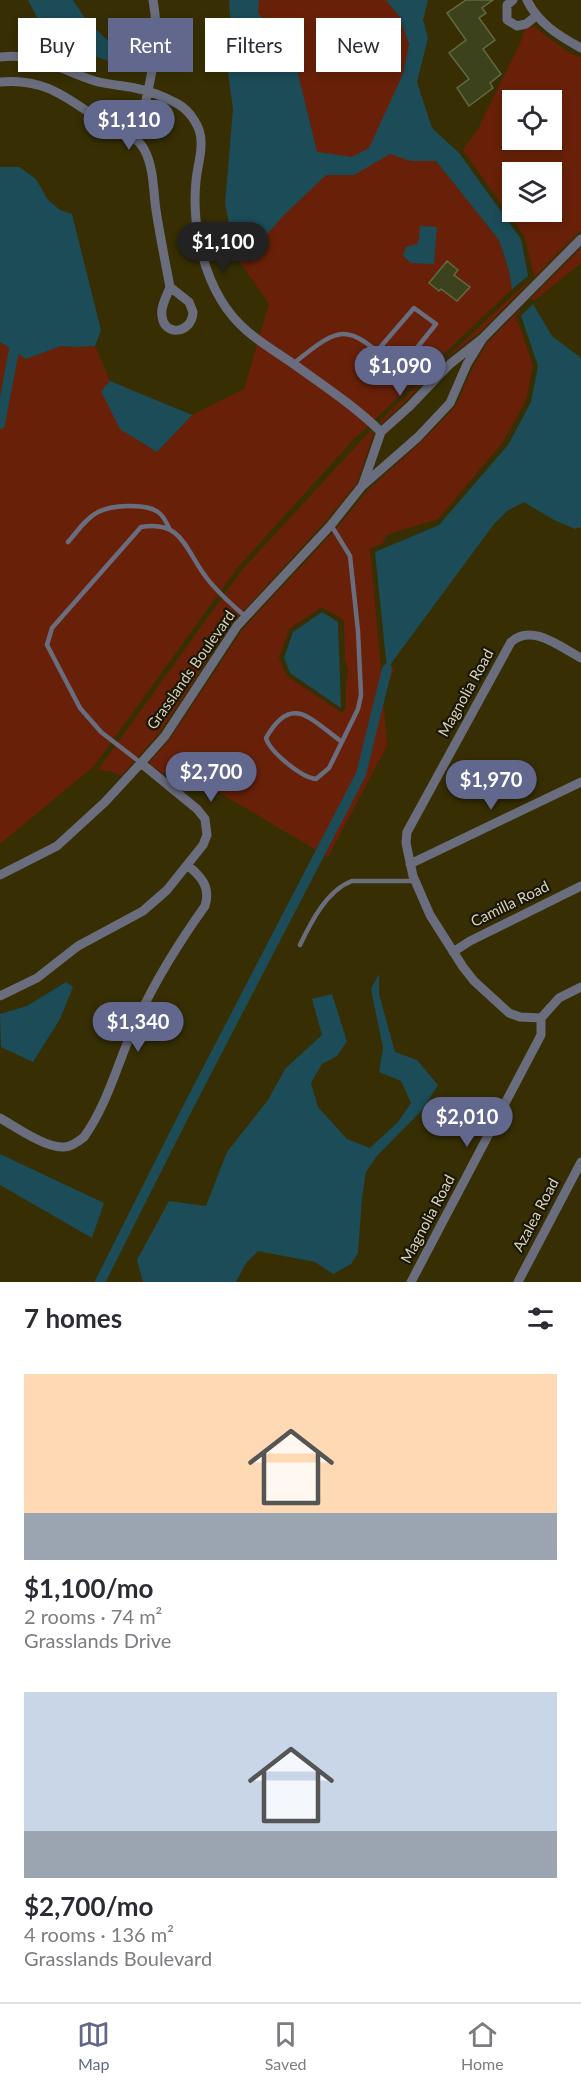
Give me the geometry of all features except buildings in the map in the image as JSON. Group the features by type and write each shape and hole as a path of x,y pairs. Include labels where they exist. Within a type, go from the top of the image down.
{"street":[{"path":"137,139 156,46 156,14 153,0"},
{"path":"513,0 507,5 507,20 517,26 526,24 536,16"},
{"path":"527,0 536,16 551,30 581,48"},
{"path":"0,57 14,55 35,57 95,81 148,91 180,105 196,122 201,141 195,183 197,225 206,265 221,300 236,321 259,343 293,364 351,406 381,432"},
{"path":"0,82 26,82 46,87 68,97 109,126 137,139 145,149 151,167 155,208 170,287 162,309 162,319 172,329 183,329 191,322 194,312 189,302 170,287"},
{"name":"Grasslands Boulevard","path":"362,486 381,432 410,406 450,364 483,338 581,239"},
{"name":"Grasslands Boulevard","path":"0,875 57,846 105,802 141,763 165,736 213,661 246,617 331,525 362,486 418,437 450,403 467,364 483,338"},
{"name":"Magnolia Road","path":"411,1282 541,1035 541,1018 520,1017 509,1012 474,981 453,952 430,915 415,881 406,843 408,832 511,642 524,634 535,634 581,658"},
{"path":"0,996 37,978 78,946 143,911 167,890 203,845 207,835 205,819 193,805 141,763"},
{"path":"410,864 581,782"},
{"path":"0,1118 52,1146 67,1147 78,1143 84,1137 108,1092 145,1002 164,968 206,906 204,881 187,865"},
{"name":"Camilla Road","path":"453,952 470,941 581,886"},
{"path":"541,1018 559,998 581,987"},
{"name":"Azalea Road","path":"518,1282 581,1162"}],"lane":[{"path":"293,364 318,344 331,336 342,333 355,335 398,368 405,364 436,324 414,308 377,351"},
{"path":"68,542 91,516 111,506 157,511 169,528 183,539 206,577 229,603 246,617"},
{"path":"141,763 101,732 80,708 47,645 52,628 141,527 154,525 169,528"},
{"path":"331,525 350,556 360,673 361,695 358,709 342,742 329,768 316,779 308,778 269,747 266,738 273,726 291,712 300,713 342,742"},
{"path":"300,945 324,905 343,884 352,881 415,881"}],"shaded area":[{"path":"229,0 386,0 400,18 316,18 316,72 401,72 401,22 409,44 403,74 436,161 499,240 512,289 353,440 238,567 94,766 0,844 0,342 26,359 61,346 95,346 110,381 102,391 157,452 192,415 244,389 269,304 236,256 225,204 233,109 228,72 304,72 304,18 230,18"},
{"path":"533,26 568,52 581,58 581,230 481,331 445,360 381,424 379,422 515,293 534,277 525,237 514,222 562,222 562,162 502,162 502,205 463,150 478,129 522,39 524,30"},
{"path":"581,248 581,263 535,300 530,299"},
{"path":"521,308 515,318 533,366 526,400 503,442 438,519 386,535 383,543 370,549 381,669 384,673 389,673 396,665 383,697 387,746 328,857 173,765 163,774 149,763 170,739 242,630 336,529 368,490 422,441 455,407 473,367 488,342","holes":["322,607 344,622 345,658 348,672 346,709 342,713 287,676 279,658 289,629"]},
{"path":"371,430 374,433 357,483 326,521 232,623 160,732 121,776 110,771 98,770 242,570"}],"water":[{"path":"28,0 73,0 85,18 37,18"},
{"path":"229,0 259,0 258,13 262,18 230,18"},
{"path":"386,0 428,0 423,20 428,38 417,82 432,128 459,153 502,213 502,222 509,222 521,239 528,276 512,289 499,240 436,161 411,161 390,154 354,175 326,175 284,215 245,259 236,256 225,204 233,109 228,72 298,72 317,152 352,157 369,148 403,74 409,44 401,18"},
{"path":"96,29 108,41 108,61 96,56"},
{"path":"0,167 19,167 36,179 48,200 60,210 72,214 101,330 95,346 61,346 26,359 0,342"},
{"path":"420,226 437,227 434,264 411,263 403,256 406,247 417,244"},
{"path":"533,304 552,336 581,358 581,527 575,529 554,520 524,502 507,511 494,524 387,669 375,552 439,525 508,445 531,402 538,366 521,316"},
{"path":"110,381 192,415 157,452 120,429 101,391"},
{"path":"322,612 338,622 341,708 290,673 284,658 293,632"},
{"path":"379,974 379,994 395,1052 417,1060 438,1085 422,1110 376,1157 366,1172 358,1253 351,1264 333,1274 315,1262 258,1251 246,1263 236,1282 143,1282 137,1260 169,1201 206,1206 227,1152 268,1100 285,1069 322,1035 312,999 332,994 347,1041 337,1056 322,1064 311,1083 318,1107 347,1139 370,1148 398,1122 411,1103 401,1081 379,1072 383,1048 371,989"},
{"path":"66,982 73,987 60,1019 33,1062 1,1047 0,1014 27,1006"},
{"path":"0,1154 104,1203 92,1238 0,1185"}],"waterway":[{"path":"0,424 14,350"},
{"path":"100,1282 361,774 387,669"}]}
